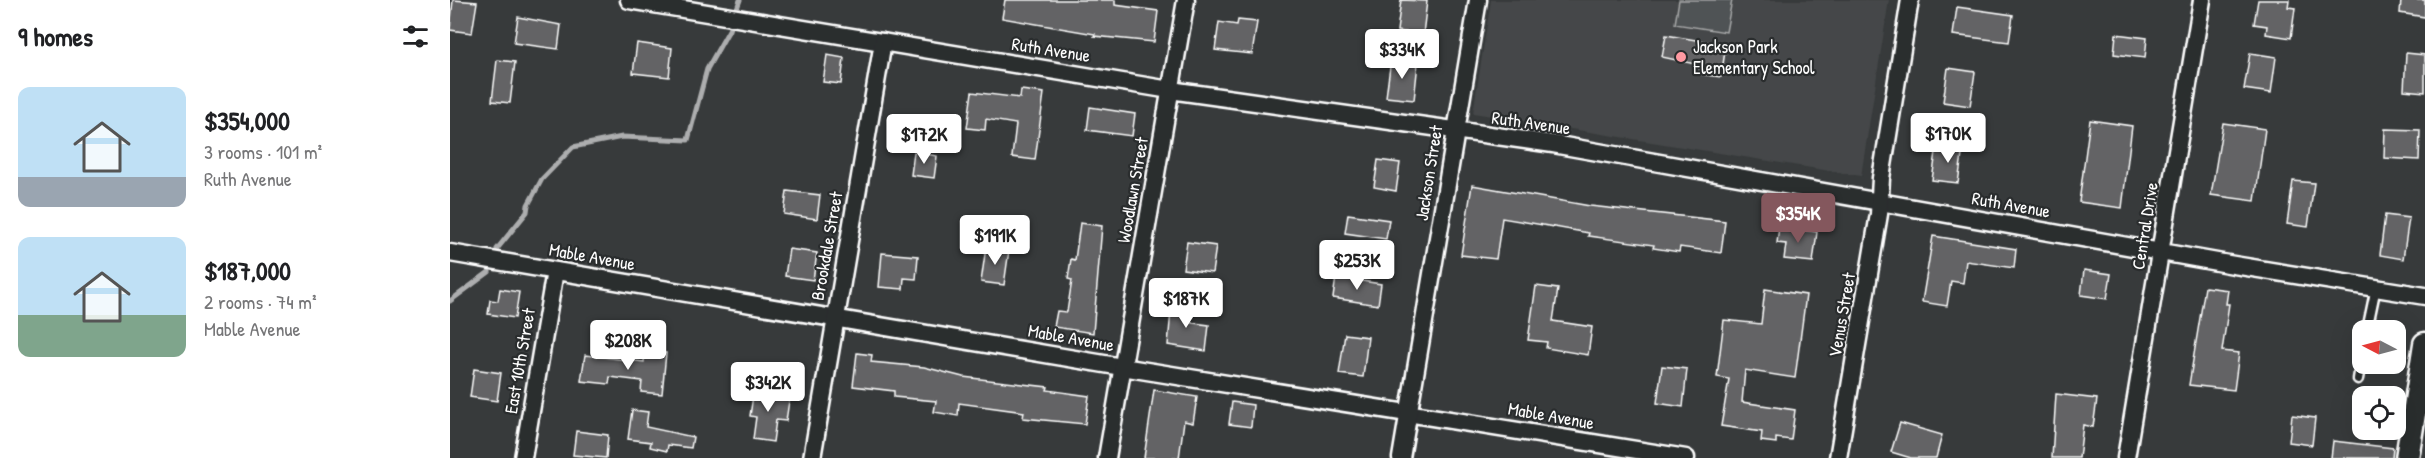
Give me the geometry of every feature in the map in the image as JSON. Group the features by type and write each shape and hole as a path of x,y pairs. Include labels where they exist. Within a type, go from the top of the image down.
{"main road":[{"path":"2407,458 2425,344"}],"street":[{"name":"Ruth Avenue","path":"629,0 670,3 747,19 1170,90 1552,144 2161,252 2425,296"},
{"name":"Woodlawn Street","path":"1107,458 1186,0"},
{"name":"Jackson Street","path":"1401,458 1478,0"},
{"name":"Venus Street","path":"1838,458 1910,0"},
{"name":"Central Drive","path":"2126,458 2202,0"},
{"name":"Brookdale Street","path":"812,458 883,42"},
{"name":"Mable Avenue","path":"450,253 1122,367 1686,458"},
{"name":"East 10th Street","path":"523,458 555,271"}],"lane":[{"path":"2369,320 2376,287"},
{"path":"2358,379 2359,374"}],"shaded area":[{"name":"Jackson Park Elementary School","path":"1491,0 1889,0 1861,176 1473,113"},
{"path":"1679,0 1732,0 1726,32 1675,24"}],"building":[{"path":"453,0 477,2 472,33 450,30"},
{"path":"1005,0 1115,0 1115,5 1158,11 1154,42 1094,36 1095,34 1002,18"},
{"path":"1401,0 1427,1 1423,34 1397,31"},
{"path":"2258,0 2289,0 2288,7 2295,8 2291,38 2266,34 2267,26 2254,24"},
{"path":"2401,0 2425,0 2425,17 2400,13"},
{"path":"1957,7 2013,15 2009,42 1953,35"},
{"path":"518,17 561,25 558,49 514,43"},
{"path":"1238,20 1257,22 1252,54 1215,50 1219,22 1237,25"},
{"path":"2116,34 2147,38 2145,58 2114,54"},
{"path":"1666,35 1726,45 1721,77 1699,74 1700,65 1662,57"},
{"path":"637,43 672,48 669,77 633,73"},
{"path":"2250,53 2276,57 2271,93 2244,89"},
{"path":"2406,53 2425,55 2425,92 2404,90"},
{"path":"827,55 844,58 841,84 823,82"},
{"path":"1391,59 1418,63 1414,100 1386,97"},
{"path":"497,60 515,62 510,103 492,101"},
{"path":"1948,68 1975,72 1970,106 1943,102"},
{"path":"1021,90 1044,93 1035,160 1012,157 1016,124 986,119 985,130 967,128 972,92 1020,98"},
{"path":"1090,107 1135,114 1132,136 1087,130"},
{"path":"2090,120 2132,126 2122,208 2079,202"},
{"path":"2223,123 2265,129 2255,201 2211,195"},
{"path":"2385,129 2420,130 2419,160 2384,158"},
{"path":"1937,145 1963,148 1958,183 1932,180"},
{"path":"914,152 937,156 934,178 911,175"},
{"path":"1378,160 1400,163 1396,191 1374,187"},
{"path":"2293,181 2314,183 2308,227 2287,224"},
{"path":"1472,185 1590,206 1725,221 1721,253 1680,247 1679,252 1653,248 1654,245 1588,236 1589,233 1502,218 1496,259 1461,255"},
{"path":"787,191 820,195 817,219 784,214"},
{"path":"1348,214 1389,220 1386,239 1345,233"},
{"path":"2385,215 2409,218 2403,259 2380,255"},
{"path":"1080,223 1102,226 1093,333 1054,327 1057,311 1067,312 1072,280 1068,279 1071,259 1075,260"},
{"path":"1779,227 1817,232 1813,262 1784,259 1786,244 1777,243"},
{"path":"1933,236 2016,249 2014,268 1966,261 1963,283 1951,281 1947,306 1922,302"},
{"path":"1187,242 1216,246 1212,273 1183,269"},
{"path":"986,247 1009,250 1004,285 981,282"},
{"path":"789,249 817,253 813,280 785,276"},
{"path":"882,253 918,256 916,279 904,278 903,289 879,287"},
{"path":"2084,270 2111,274 2107,299 2081,295"},
{"path":"1336,277 1381,284 1378,305 1333,298"},
{"path":"1536,286 1558,289 1553,321 1592,327 1588,355 1546,348 1547,342 1528,340"},
{"path":"2205,287 2228,290 2226,304 2229,304 2222,351 2239,353 2234,390 2189,385"},
{"path":"500,289 519,292 515,318 488,314 490,300 498,301"},
{"path":"1765,289 1806,295 1795,378 1745,370 1742,402 1795,410 1791,440 1776,438 1776,443 1761,441 1762,432 1721,426 1729,379 1717,377 1724,320 1761,324"},
{"path":"1172,299 1189,301 1186,322 1209,325 1206,351 1168,345"},
{"path":"1345,334 1368,337 1363,377 1339,374"},
{"path":"645,351 666,353 662,394 641,392 642,381 610,377 609,384 581,381 585,355 644,362"},
{"path":"857,353 872,355 871,362 924,367 963,377 1048,387 1047,390 1089,396 1085,424 1023,418 1024,412 959,403 958,416 934,412 936,401 894,397 894,391 853,386"},
{"path":"1662,366 1687,369 1683,407 1657,403"},
{"path":"474,369 501,373 497,401 470,397"},
{"path":"754,389 790,394 786,421 776,420 773,442 753,439 756,417 750,416"},
{"path":"1154,390 1197,397 1193,423 1184,421 1179,458 1144,458"},
{"path":"2056,394 2097,399 2093,427 2083,425 2079,458 2052,458"},
{"path":"1232,402 1253,405 1251,427 1229,424"},
{"path":"632,410 648,412 646,427 693,437 691,448 668,445 667,451 650,447 651,442 628,439"},
{"path":"2292,415 2315,418 2312,445 2289,442"},
{"path":"1900,423 1942,435 1936,458 1911,458 1891,452"},
{"path":"576,431 608,435 606,458 573,455"},
{"path":"2333,441 2393,448 2392,458 2331,458"}],"waterway":[{"path":"497,249 527,212 528,205 542,179 573,147 622,137 688,140 707,69 729,30 740,0"},
{"path":"450,301 489,272"}],"place":[{"name":"Jackson Park Elementary School","path":"1681,57"}]}
